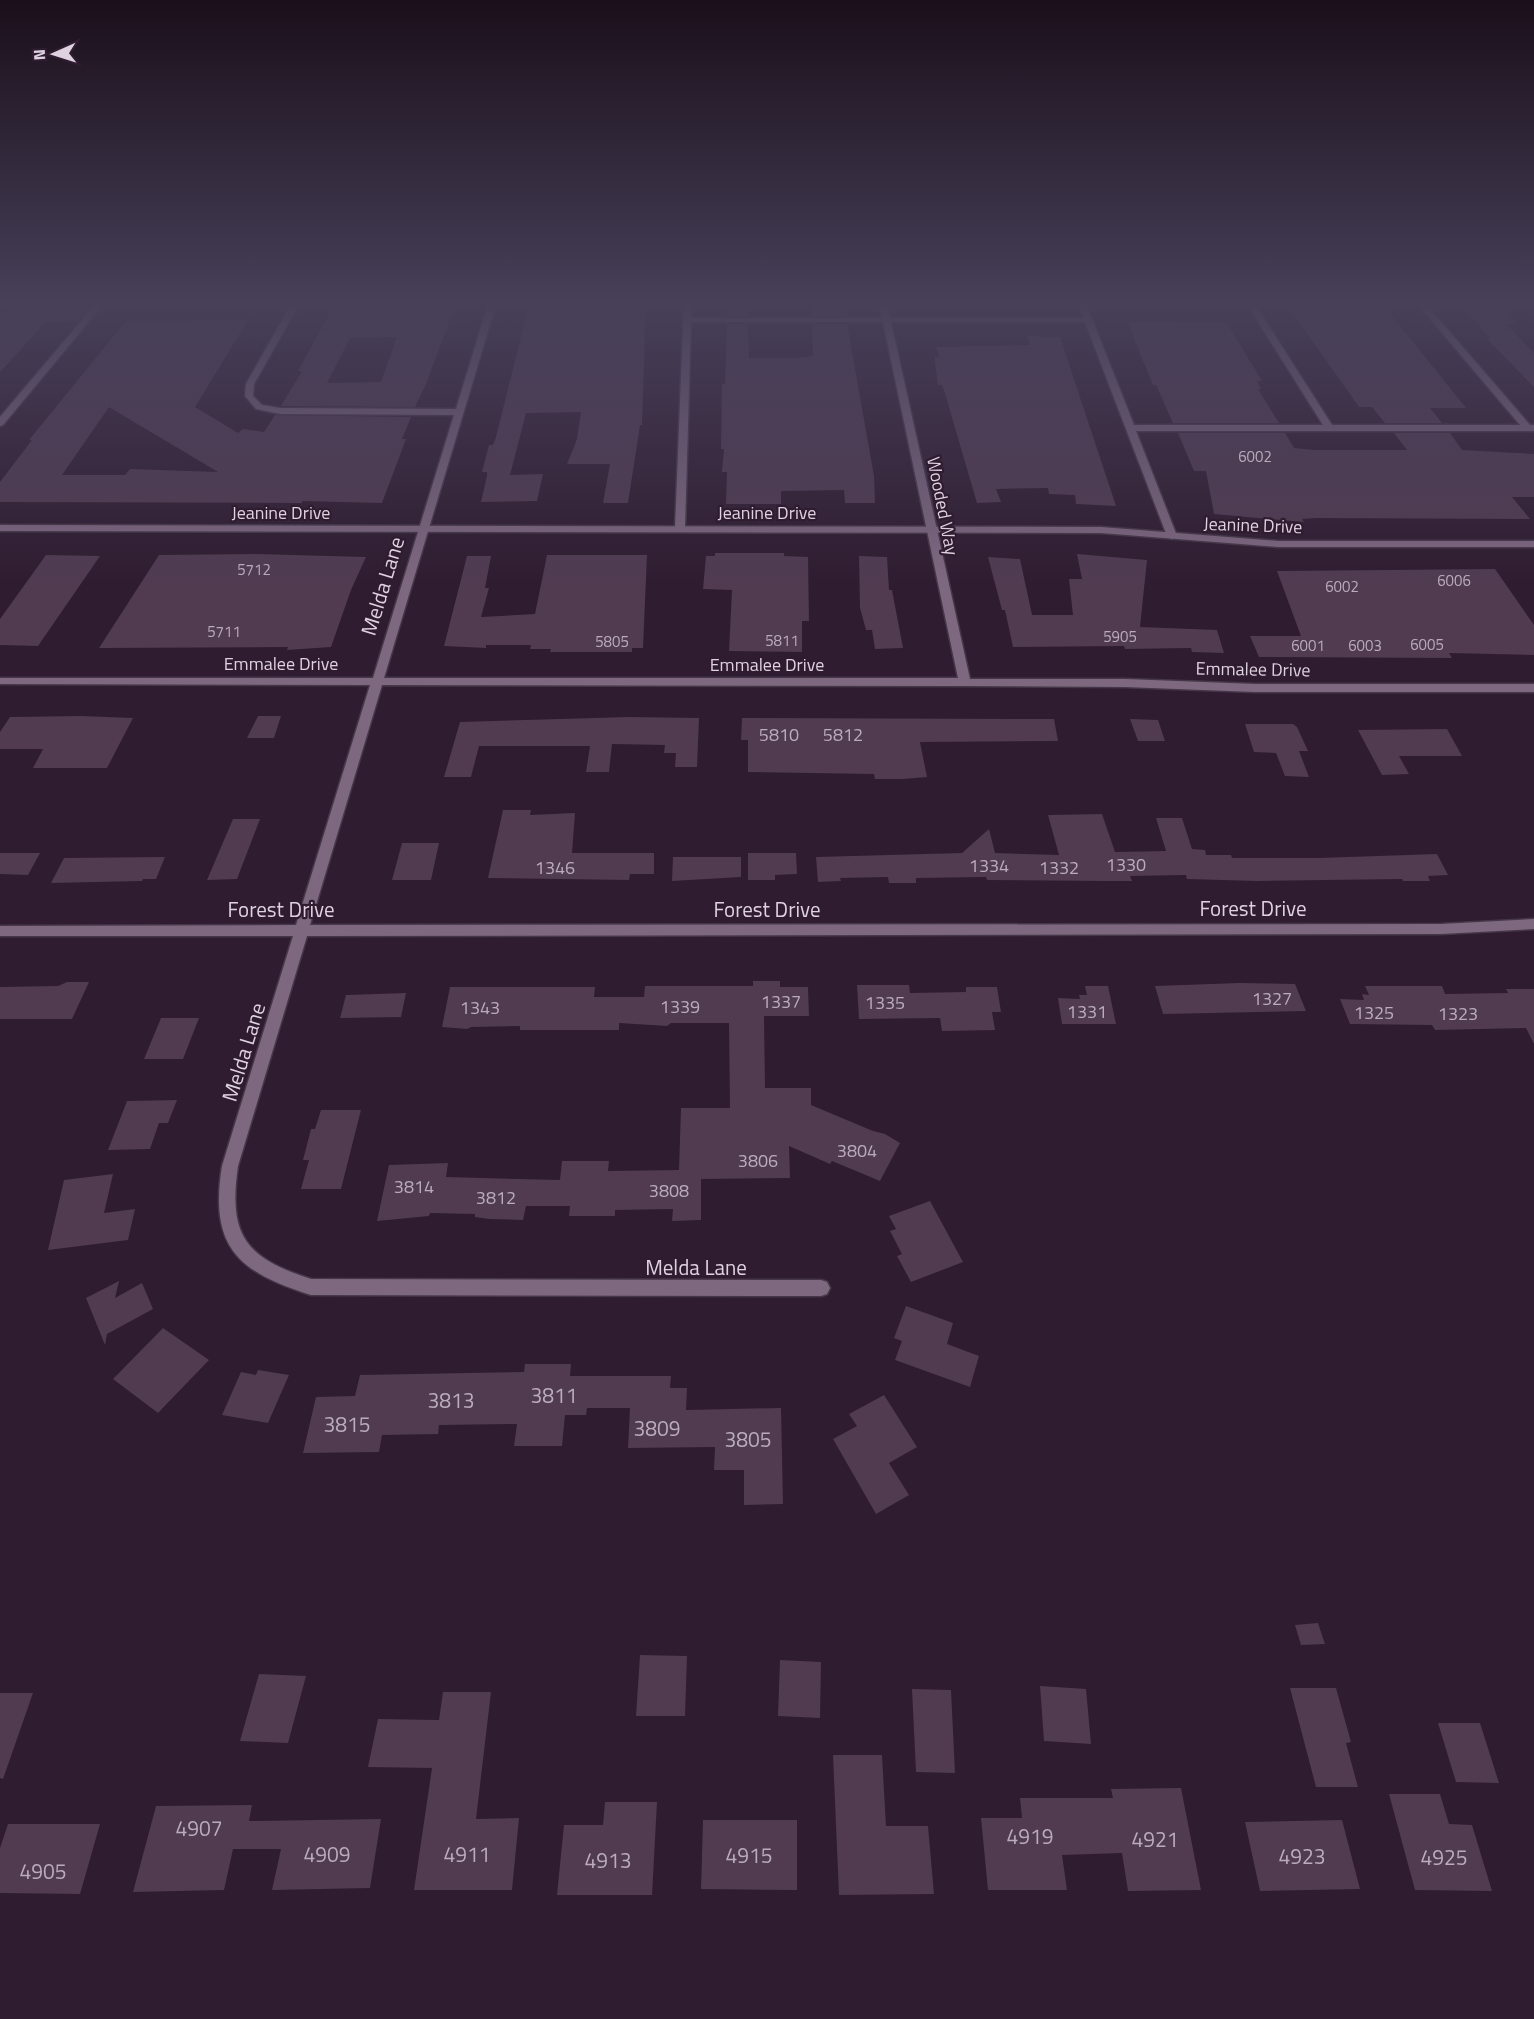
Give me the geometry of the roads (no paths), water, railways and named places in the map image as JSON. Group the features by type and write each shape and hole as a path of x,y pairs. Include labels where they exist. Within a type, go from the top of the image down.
{"street":[{"path":"1,420 22,395"},
{"path":"249,395 254,404 280,411 458,412"},
{"name":"Melda Lane","path":"463,395 375,681 225,1191 227,1220 237,1244 255,1263 279,1278 311,1287 821,1288"},
{"path":"680,528 684,395"},
{"name":"Wooded Way","path":"902,395 965,682"},
{"path":"1118,395 1172,536"},
{"path":"1308,395 1329,428"},
{"path":"1501,395 1530,428"},
{"path":"1131,428 1530,428"},
{"name":"Jeanine Drive","path":"0,528 1101,530 1278,544 1534,544"},
{"name":"Emmalee Drive","path":"0,681 965,682 1125,683 1255,688 1534,688"},
{"name":"Forest Drive","path":"0,931 1441,929 1534,924"}]}
